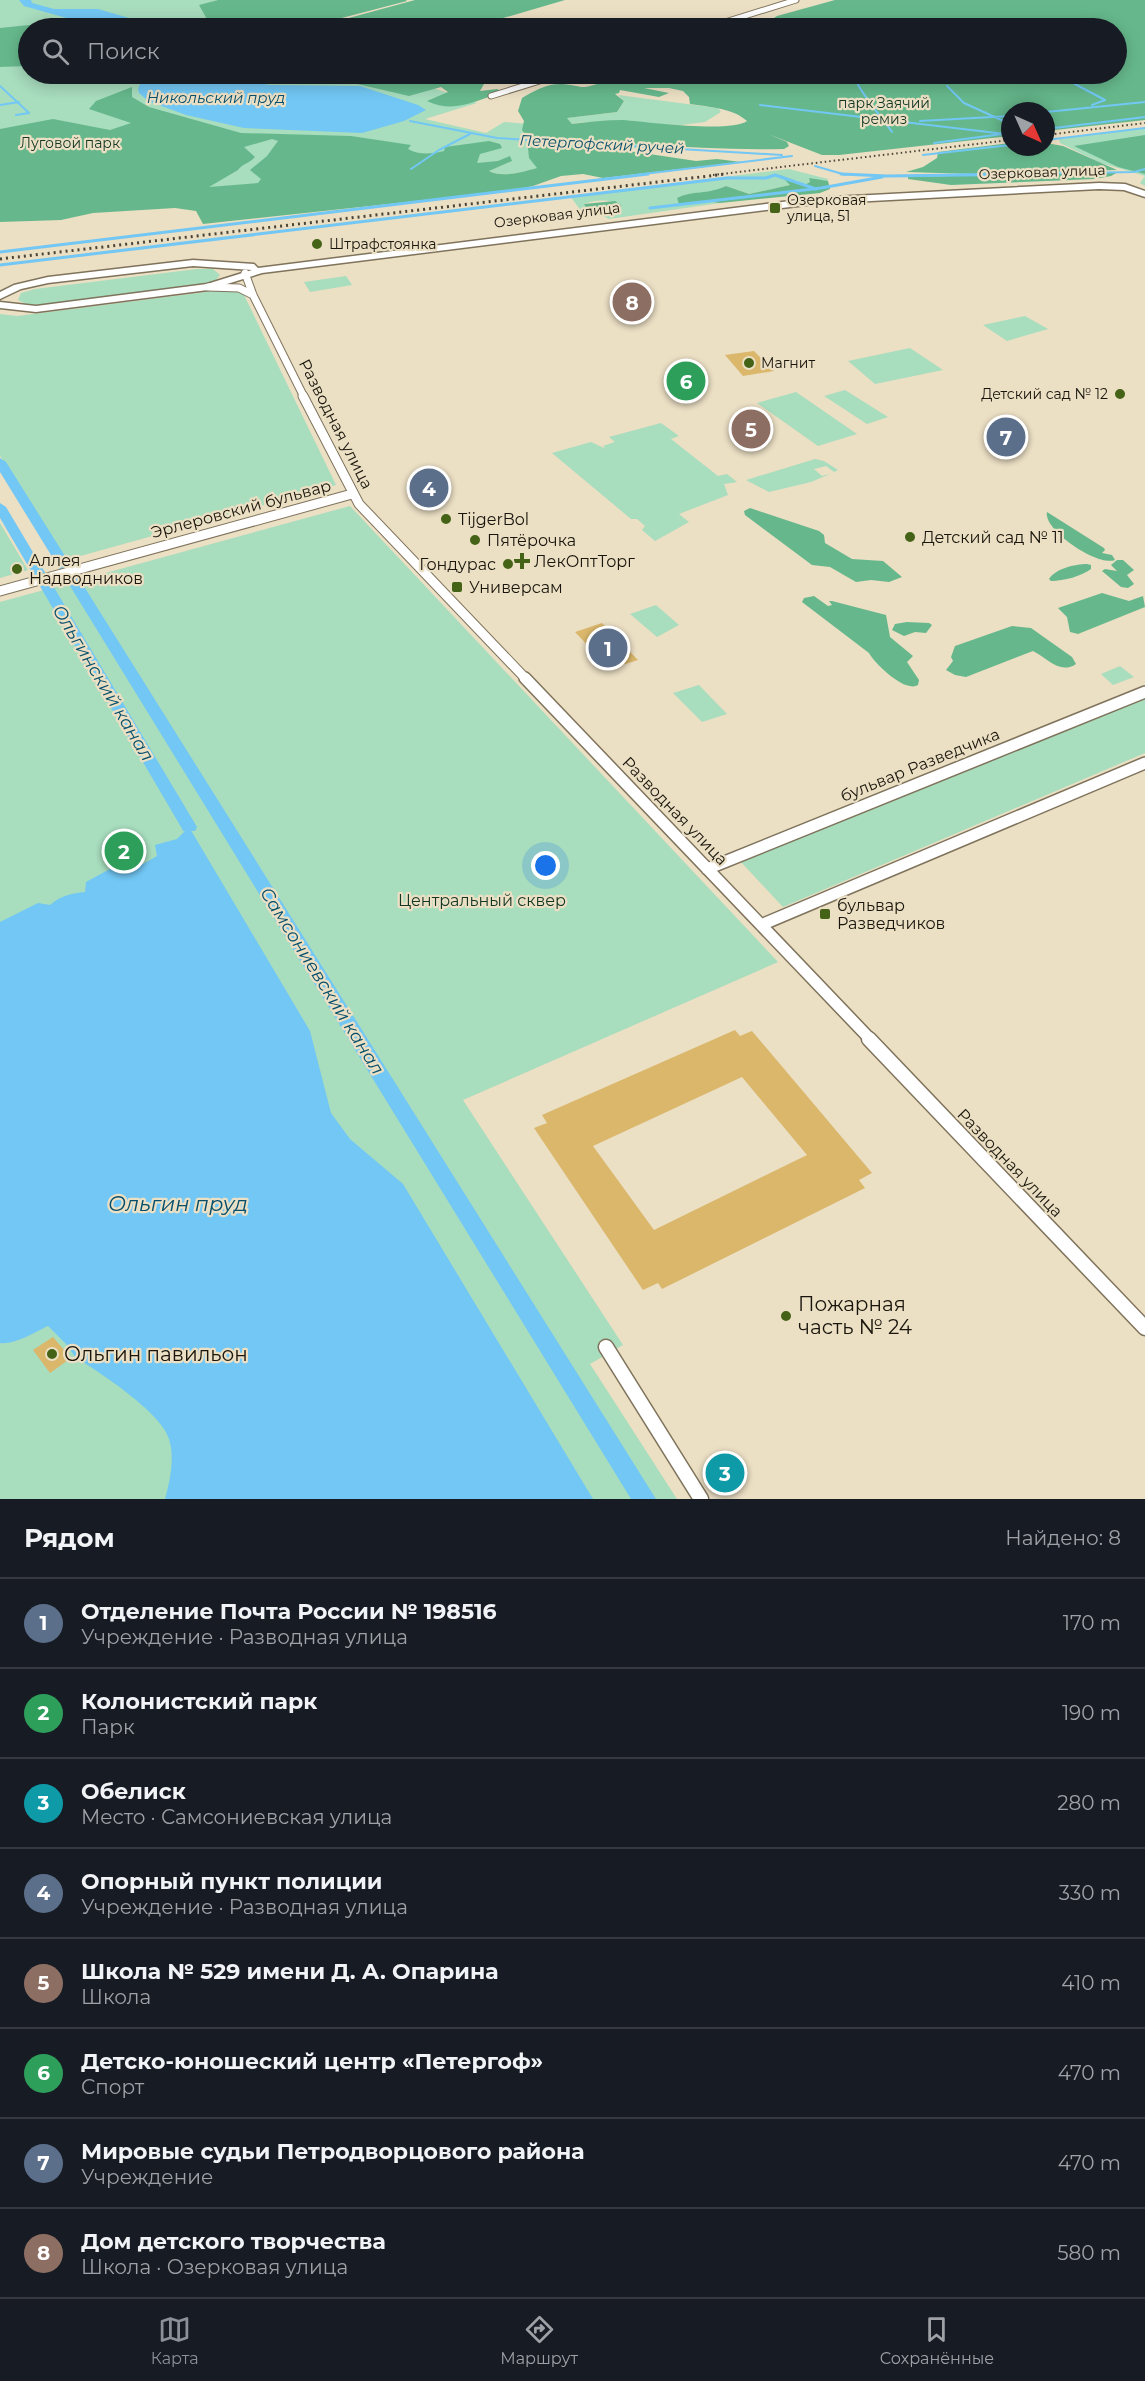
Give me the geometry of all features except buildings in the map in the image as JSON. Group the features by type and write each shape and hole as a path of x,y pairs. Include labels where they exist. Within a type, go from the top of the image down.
{"street":[{"path":"738,18 796,0"},
{"path":"491,96 530,84"},
{"name":"Озерковая улица","path":"208,287 244,270 814,201 1121,185 1145,191"},
{"name":"Озерковая улица","path":"0,296 29,284 193,263 216,263 244,270"},
{"name":"Разводная улица","path":"244,270 253,295 352,494 1145,1328"},
{"path":"25,309 16,306 11,298 19,289 29,284"},
{"name":"Озерковая улица","path":"0,305 25,309 208,287 239,288 253,295"},
{"name":"Эрлеровский бульвар","path":"0,591 352,494"},
{"name":"бульвар Разведчика","path":"707,869 1145,692"},
{"path":"761,926 1145,763"},
{"path":"606,1347 701,1499"}],"green space":[{"name":"Луговой парк","path":"0,0 218,0 199,6 234,18 18,18 18,84 421,84 477,103 425,119 486,133 504,122 712,139 531,160 538,168 514,174 489,171 506,163 0,221"},
{"path":"218,0 407,1 342,18 206,18 199,5"},
{"path":"415,0 565,0 503,18 349,18"},
{"name":"парк Заячий ремиз","path":"835,0 1145,0 1145,120 1055,130 1055,102 1001,102 1001,137 822,155 768,134 787,142 789,146 784,149 687,147 526,136 522,130 524,121 518,111 522,98 541,88 563,84 585,87 596,84 1127,84 1127,18 774,18","holes":["644,88 669,88 683,91 689,97 690,104 735,113 747,121 724,126 623,120 572,124 567,118 617,112 624,101 615,94 620,90 659,97 669,93"]},
{"path":"18,26 18,66 0,67 0,28"},
{"path":"358,84 484,84 480,91 497,89 503,92 456,106 437,105 427,101 448,92 441,87 409,96"},
{"path":"132,87 132,97 149,107 241,133 351,136 411,145 408,149 421,153 439,152 444,151 445,147 489,141 500,144 502,148 480,154 477,163 498,161 510,156 512,161 489,171 500,174 513,174 537,168 529,158 528,148 543,146 636,152 696,161 717,159 741,162 603,178 583,174 561,176 533,186 509,191 203,224 196,211 175,208 93,213 61,220 0,222 0,129 53,119 110,130 131,123 89,109 96,101","holes":["272,139 278,141 267,156 250,170 261,179 258,183 209,187 255,157 244,147"]},
{"path":"618,95 718,108 721,112 705,122 681,125 584,122 572,124 567,118 617,112 624,101"},
{"path":"1145,128 1145,176 1101,163 1060,143 1059,139"},
{"path":"1145,135 1145,174 1118,167 1074,146"},
{"path":"1001,144 1001,156 1055,156 1055,145 1117,170 974,174 906,172 923,167 937,158 938,152"},
{"path":"789,169 828,179 828,181 809,179 810,182 806,185 795,180 788,181 790,185 749,194 726,186 687,204 704,201 720,203 609,219 599,214 622,206 608,201 593,201 584,204 588,211 582,212 570,196"},
{"path":"1118,172 1095,179 951,185 908,179 908,177"},
{"path":"780,175 805,185 810,182 809,178 828,181 830,189 820,193 720,203 704,201 679,204 677,198 726,186 749,194 790,185"},
{"path":"1145,176 1145,186 1140,183"},
{"path":"615,201 622,206 604,213 588,211 584,204"},
{"path":"213,269 220,275 216,280 203,284 39,305 26,304 18,300 21,293 35,289"},
{"path":"346,276 352,285 310,292 304,282"},
{"path":"222,290 243,293 336,485 66,560 0,456 0,314 17,316"},
{"path":"1025,316 1048,329 1007,341 983,325"},
{"path":"910,348 943,370 875,384 848,361"},
{"path":"845,390 888,417 867,424 824,396"},
{"path":"796,392 857,434 818,446 757,403"},
{"path":"661,423 679,436 671,439 718,476 727,474 737,482 724,484 728,495 679,514 689,522 655,541 642,530 645,526 637,519 631,519 552,453 591,442 606,449 603,446 615,442 609,437"},
{"path":"815,459 824,461 838,470 834,472 826,466 814,469 822,476 830,474 811,482 769,492 746,480"},
{"name":"Центральный сквер","path":"350,506 778,962 463,1100 623,1345 590,1364 677,1499 0,1499 0,602"},
{"path":"750,508 819,531 824,535 825,543 852,559 883,561 902,577 889,582 871,580 856,582 830,567 812,565 745,515 744,511"},
{"path":"1047,512 1104,548 1102,553 1112,555 1115,560 1107,561 1097,558 1073,545 1054,528 1048,520"},
{"path":"0,523 28,570 0,578"},
{"path":"1117,560 1123,560 1134,570 1127,575 1134,584 1128,588 1121,587 1102,571 1105,569 1117,571 1111,565"},
{"path":"1091,565 1091,569 1078,576 1056,581 1049,579 1056,572 1066,568"},
{"path":"1102,593 1129,601 1143,596 1145,607 1078,634 1070,632 1067,617 1058,608"},
{"path":"814,596 828,606 832,605 829,601 832,601 886,615 890,637 913,656 907,662 919,680 918,685 906,685 891,676 877,664 869,653 802,602 804,598"},
{"path":"656,605 679,625 657,637 630,614"},
{"path":"907,622 932,625 926,633 915,632 904,636 892,630 895,624"},
{"path":"1012,626 1031,628 1072,657 1076,664 1070,667 1059,667 1033,651 966,677 946,670 953,661 951,657 955,646"},
{"path":"1120,666 1134,677 1113,685 1101,674"},
{"path":"699,685 727,714 702,722 673,693"},
{"path":"1145,698 1145,753 783,907 740,861"}],"water":[{"path":"19,0 31,0 32,3 54,9 98,9 129,18 67,18 24,6"},
{"name":"Никольский пруд","path":"140,84 360,86 418,105 426,110 404,121 362,133 244,128 186,115 148,101 138,89"},
{"name":"Ольгин пруд","path":"189,827 310,1031 331,1113 350,1139 403,1184 593,1499 165,1499 172,1462 171,1446 164,1428 142,1405 113,1382 75,1357 68,1346 48,1326 18,1340 0,1343 0,922 38,903 50,905 66,896 85,892 86,882 110,869 130,864 136,868 157,856 155,845 177,839"}],"waterway":[{"path":"858,84 883,120"},
{"path":"1075,84 1105,100 1092,105"},
{"path":"0,86 17,102"},
{"path":"947,86 964,103 994,117"},
{"path":"0,105 17,102"},
{"path":"16,115 29,113 17,102"},
{"path":"1055,111 1145,102"},
{"path":"760,105 883,120"},
{"path":"994,117 1001,116"},
{"path":"920,121 994,117"},
{"path":"994,117 1001,120"},
{"path":"1055,128 1145,117"},
{"path":"883,120 1001,134"},
{"path":"883,120 892,132"},
{"name":"Петергофский ручей","path":"410,121 497,138 782,155"},
{"path":"1055,139 1145,128"},
{"path":"411,169 439,150 470,134"},
{"path":"934,143 1001,134"},
{"path":"923,155 1001,146"},
{"path":"635,175 792,156"},
{"name":"Петергофский ручей","path":"815,166 843,174"},
{"name":"Петергофский ручей","path":"948,175 1134,172 1145,169"},
{"path":"0,252 648,174"},
{"name":"Петергофский ручей","path":"843,174 887,176 1041,174"},
{"path":"0,265 727,178 766,178 775,175 815,189"},
{"path":"815,189 882,177"},
{"path":"650,208 815,189"},
{"name":"Самсониевский канал","path":"0,462 644,1499"},
{"name":"Ольгинский канал","path":"0,507 189,827"}],"railway":[{"path":"1055,134 1145,123"},
{"path":"713,175 1001,141"},
{"path":"0,259 726,174"}],"place":[{"name":"Озерковая улица, 51","path":"775,208"},
{"name":"Штрафстоянка","path":"317,244"},
{"name":"Дом детского творчества","path":"632,302"},
{"name":"Магнит","path":"749,363"},
{"name":"Детско-юношеский центр «Петергоф»","path":"686,381"},
{"name":"Детский сад № 12","path":"1120,394"},
{"name":"Школа № 529 имени Д. А. Опарина","path":"751,429"},
{"name":"Мировые судьи Петродворцового района","path":"1006,437"},
{"name":"Опорный пункт полиции","path":"429,488"},
{"name":"TijgerBol","path":"446,519"},
{"name":"Детский сад № 11","path":"910,537"},
{"name":"Пятёрочка","path":"475,540"},
{"name":"ЛекОптТорг","path":"522,561"},
{"name":"Гондурас","path":"508,564"},
{"name":"Аллея Надводников","path":"17,569"},
{"name":"Универсам","path":"457,587"},
{"name":"Отделение Почта России № 198516","path":"608,648"},
{"name":"Колонистский парк","path":"124,851"},
{"name":"бульвар Разведчиков","path":"825,914"},
{"name":"Пожарная часть № 24","path":"786,1316"},
{"name":"Ольгин павильон","path":"52,1354"},
{"name":"Обелиск","path":"725,1473"}]}
